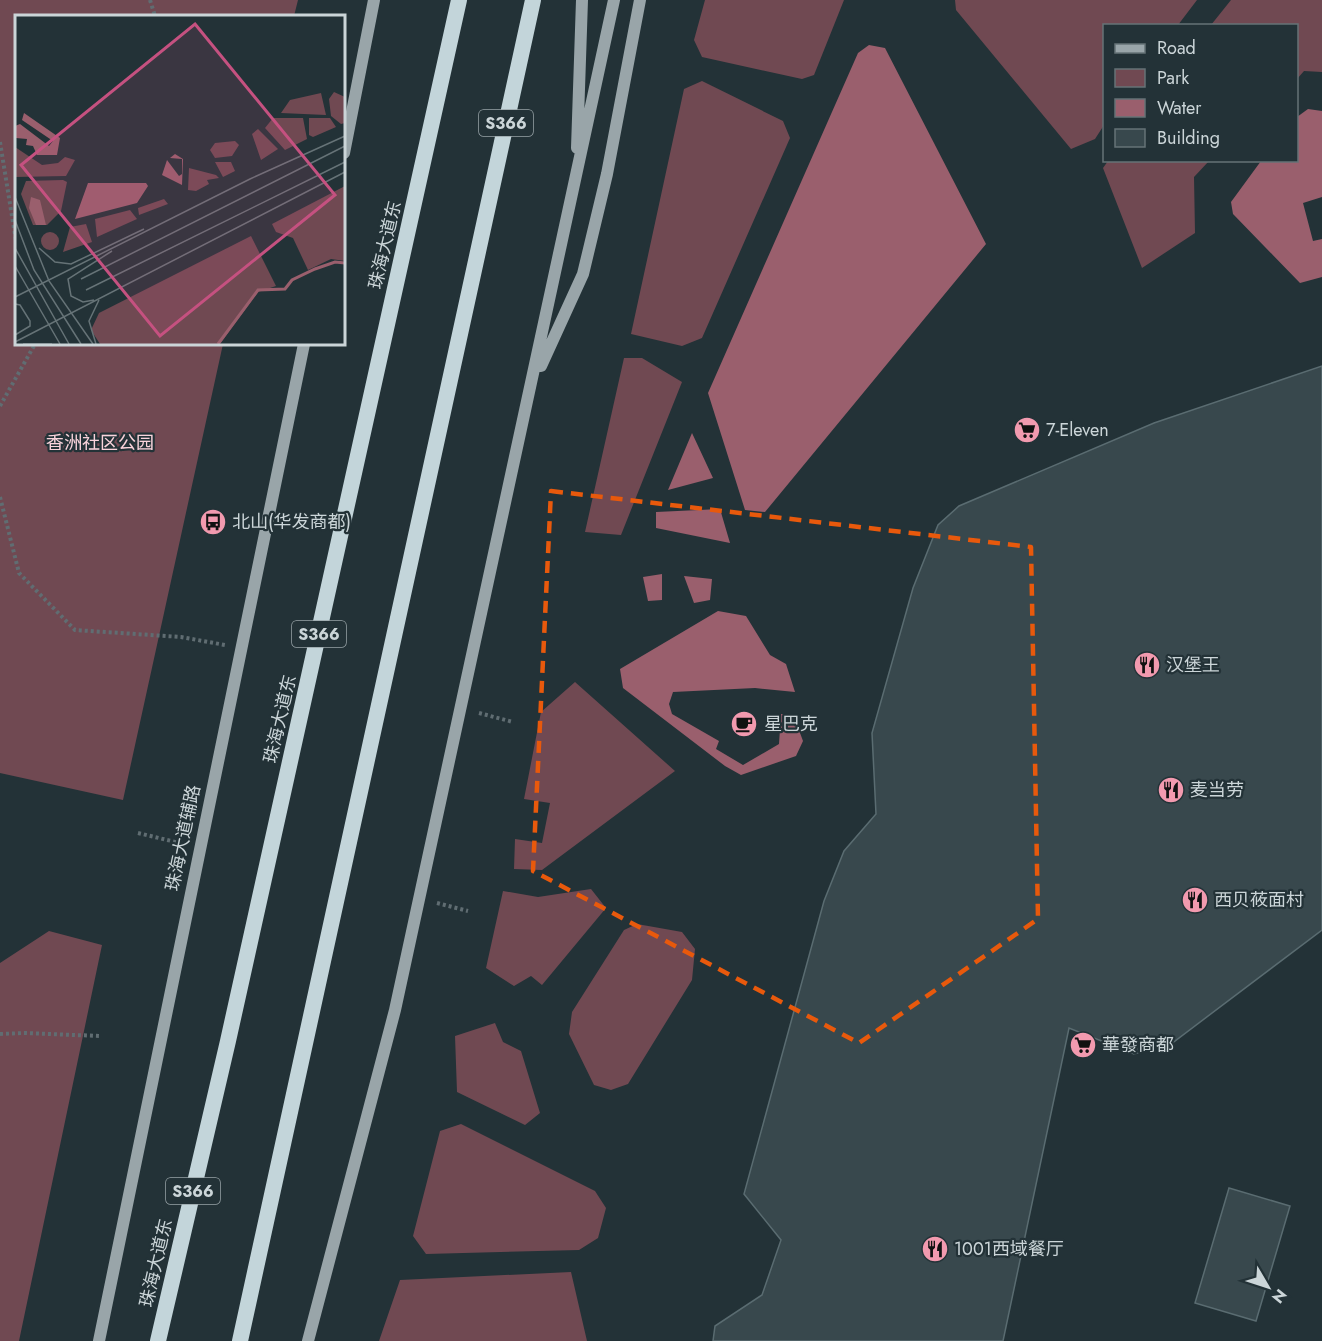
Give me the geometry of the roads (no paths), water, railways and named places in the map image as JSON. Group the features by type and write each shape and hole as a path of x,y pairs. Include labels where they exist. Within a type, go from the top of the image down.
{"highway":[{"name":"珠海大道东","path":"158,1341 228,1041 459,0"},
{"name":"S366","path":"240,1341 533,0"}],"main road":[{"path":"345,148 374,0"},
{"path":"577,179 582,0"},
{"path":"308,1341 395,1010 614,0"},
{"path":"531,386 583,274 607,174 640,0"},
{"name":"珠海大道辅路","path":"99,1341 304,345"}],"water":[{"path":"869,45 885,48 986,244 765,512 745,510 708,393 858,53"},
{"path":"1308,109 1322,111 1322,197 1303,203 1313,241 1322,239 1322,277 1300,283 1233,214 1231,202 1260,162 1298,162 1298,116"},
{"path":"692,433 713,478 668,490"},
{"path":"720,509 730,543 656,528 656,512"},
{"path":"662,574 662,600 648,601 643,577"},
{"path":"684,576 712,579 710,600 694,603"},
{"path":"718,611 746,616 770,655 786,664 795,692 755,688 673,692 669,704 672,714 719,741 716,749 743,765 779,744 781,714 793,714 803,741 796,756 741,775 725,766 623,688 620,669"}],"place":[{"name":"7-Eleven","path":"1027,430"},
{"name":"北山(华发商都)","path":"213,522"},
{"name":"汉堡王","path":"1147,665"},
{"name":"星巴克","path":"744,724"},
{"name":"麦当劳","path":"1171,790"},
{"name":"西贝莜面村","path":"1195,900"},
{"name":"華發商都","path":"1083,1045"},
{"name":"1001西域餐厅","path":"935,1249"}],"park label":[{"name":"香洲社区公园","path":"100,443"}]}
